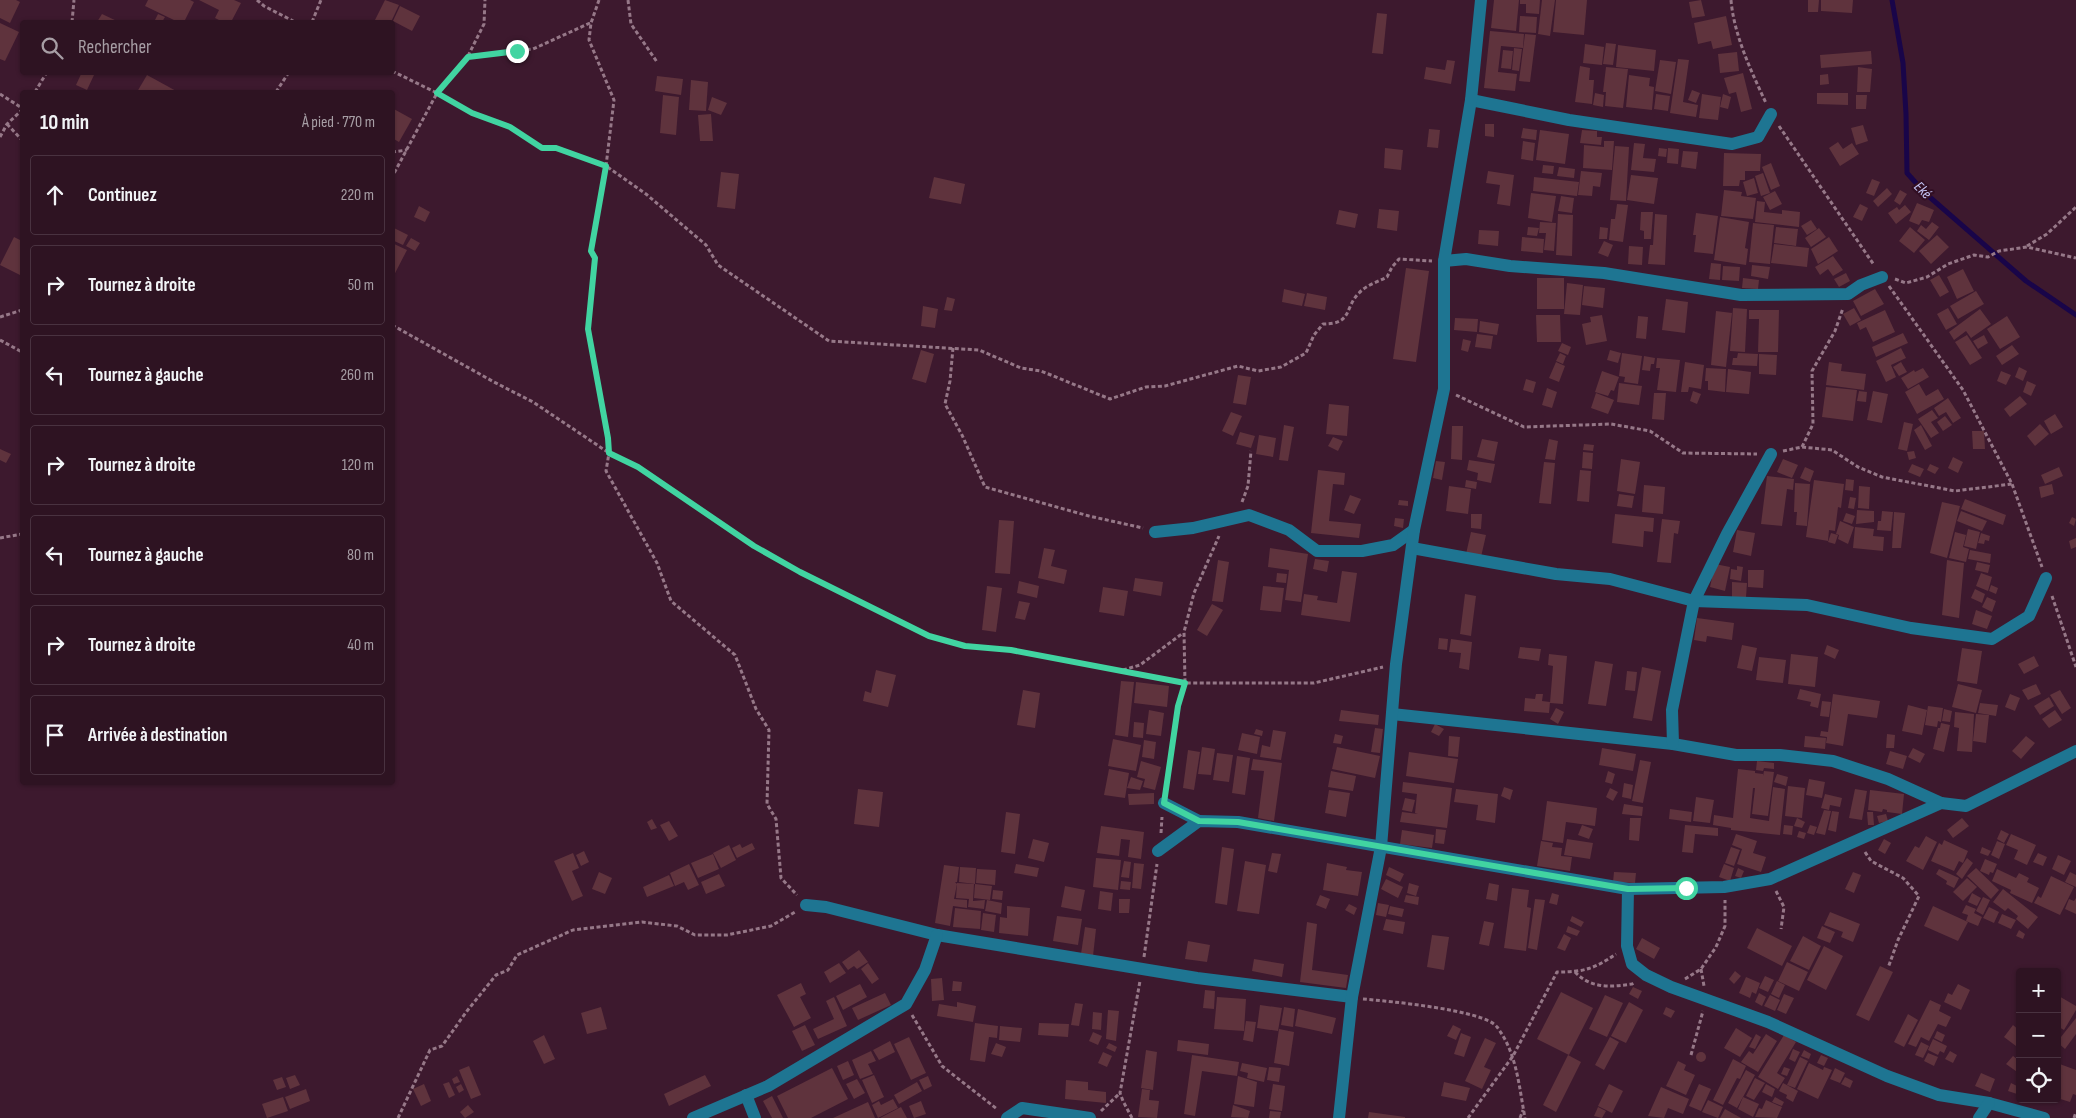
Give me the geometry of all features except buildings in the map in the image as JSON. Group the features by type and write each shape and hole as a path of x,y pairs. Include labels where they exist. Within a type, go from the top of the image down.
{"street":[{"path":"1340,1118 1352,997 1381,846 1396,664 1414,530 1444,389 1444,261 1471,100 1482,0"},
{"path":"1471,100 1569,120 1732,144 1758,137 1771,114"},
{"path":"1444,261 1466,259 1510,266 1604,273 1741,296 1848,294 1861,285 1882,277"},
{"path":"1673,744 1672,710 1694,601 1727,534 1771,454"},
{"path":"1155,532 1193,528 1249,515 1289,530 1317,551 1362,551 1393,545 1414,530"},
{"path":"1412,548 1556,574 1610,579 1694,601 1808,605 1911,628 1992,640 2029,616 2046,578"},
{"path":"1392,714 1673,744 1736,755 1780,755 1833,761 1888,779 1941,803 1966,806 2076,751"},
{"path":"1164,803 1199,821 1238,822 1628,889 1724,887 1770,879 1941,803"},
{"path":"1158,851 1199,821"},
{"path":"1628,889 1627,946 1632,964 1646,975 1671,987 1768,1022 1887,1076 1930,1092 1989,1103 2044,1118"},
{"path":"806,905 826,906 937,935 1197,978 1352,997"},
{"path":"693,1118 768,1086 906,1004 925,970 937,935"},
{"path":"746,1095 755,1118"},
{"path":"1980,1118 1989,1103"},
{"path":"1007,1118 1022,1108 1094,1116"}],"path":[{"path":"72,20 74,0"},
{"path":"257,0 264,6 292,20"},
{"path":"313,20 321,0"},
{"path":"395,172 437,93 468,57 484,24 484,0"},
{"path":"398,1118 430,1050 442,1046 466,1011 496,975 508,970 517,955 573,930 642,922 677,926 695,936 727,935 771,926 806,905 781,878 776,819 767,804 769,730 756,710 735,655 671,601 657,563 606,471 609,453 607,429 588,329 595,258 591,251 606,166 614,100 589,40 591,23 599,0"},
{"path":"628,0 631,24 657,62"},
{"path":"1731,0 1732,14 1752,73 1771,114 1882,277 1963,390 2012,484 2076,667"},
{"path":"468,57 533,49 591,23"},
{"path":"395,72 472,113 510,127 542,148 556,148 606,166 646,194 706,245 718,265 829,341 979,350 1021,368 1041,371 1110,399 1146,387 1166,386 1238,366 1258,371 1281,367 1306,353 1314,335 1323,324 1335,324 1348,315 1358,294 1387,277 1399,259 1444,261"},
{"path":"35,90 45,75"},
{"path":"277,90 287,75"},
{"path":"0,94 20,108"},
{"path":"0,137 7,124 20,111"},
{"path":"7,124 20,138"},
{"path":"395,152 407,150"},
{"path":"2026,247 2047,234 2076,207"},
{"path":"1882,277 1891,277 1906,283 1927,277 1948,264 1974,254 1988,257 1999,251 2026,247 2076,258"},
{"path":"1802,448 1813,424 1812,371 1835,331 1848,294"},
{"path":"0,317 20,311"},
{"path":"395,326 494,382 534,402 609,453 638,467 754,546 800,572 929,636 965,646 998,648 1185,683 1314,683 1396,664"},
{"path":"0,340 20,351"},
{"path":"953,348 950,381 945,404 962,435 985,487 1089,516 1127,523 1155,532"},
{"path":"1444,389 1524,427 1611,424 1650,431 1683,453 1771,454 1802,448 1832,450 1858,467 1882,477 1955,492 2012,484"},
{"path":"1132,1118 1120,1093 1143,968 1178,706 1185,683 1184,632 1194,593 1248,486 1251,451"},
{"path":"0,538 20,534"},
{"path":"1122,670 1140,665 1184,632"},
{"path":"1857,840 1871,861 1903,878 1919,896 1898,940 1888,968"},
{"path":"1770,879 1784,907 1780,929"},
{"path":"1671,987 1701,969 1716,947 1725,926 1724,887"},
{"path":"1468,1118 1513,1056 1557,972 1574,972 1597,968 1627,946"},
{"path":"1574,972 1582,980 1606,988 1632,984 1646,975"},
{"path":"1352,997 1416,1004 1485,1020 1496,1026 1513,1056 1525,1118"},
{"path":"906,1004 942,1066 1007,1118"},
{"path":"1094,1116 1120,1093"},
{"path":"1520,1118 1524,1109"},
{"path":"2074,1118 2076,1112"}],"waterway":[{"name":"Eké","path":"1892,0 1903,63 1907,173 1925,193 2026,281 2076,315"}],"route":[{"path":"517,51 468,57 437,93 472,113 510,127 542,148 556,148 606,166 591,251 595,258 588,329 608,438 609,453 638,467 754,546 800,572 929,636 965,646 1011,650 1157,676 1185,683 1178,706 1164,803 1199,821 1238,822 1628,889 1686,888"}]}
